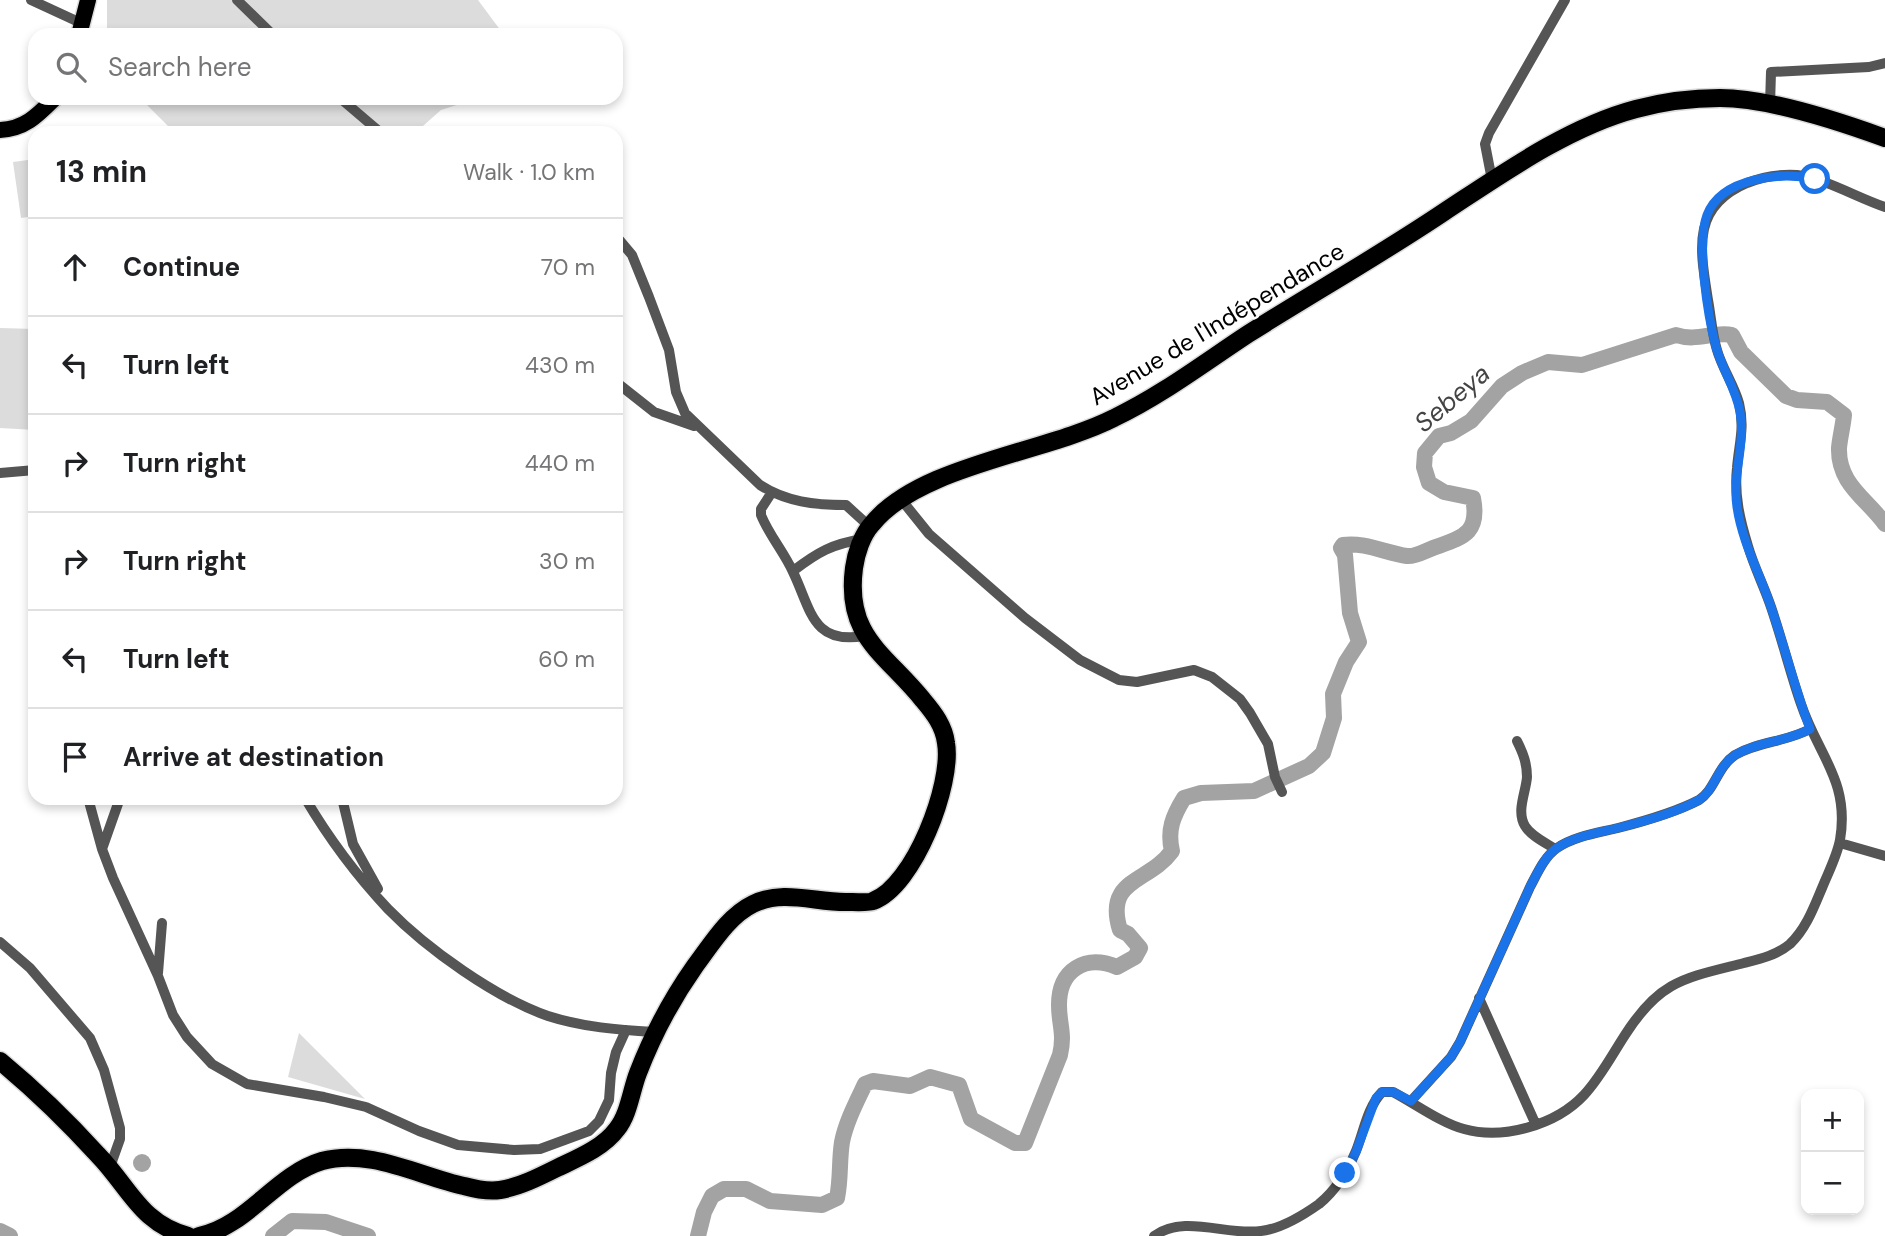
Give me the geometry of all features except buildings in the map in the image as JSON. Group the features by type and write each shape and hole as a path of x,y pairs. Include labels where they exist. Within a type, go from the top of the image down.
{"highway":[{"name":"Avenue de l'Indépendance","path":"866,533 900,498 925,485 985,463 1065,439 1119,416 1170,387 1245,336 1384,251 1492,180 1595,123 1637,109 1725,98 1770,105 1885,138"},
{"path":"199,1236 231,1225 285,1182 324,1160 348,1159 386,1163 472,1189 496,1191 552,1171 596,1149 612,1136 623,1120 632,1088 654,1032 673,999 733,918 753,904 784,896 832,902 874,901 900,880 915,859 944,788 946,743 937,718 919,694 864,636 853,608 851,590 855,556 866,533"},
{"path":"0,1061 66,1120 110,1167 141,1209 172,1231 188,1236"}],"main road":[{"path":"82,28 89,0"},
{"path":"0,130 21,127 32,121 48,105"}],"street":[{"path":"31,0 78,28"},
{"path":"237,0 266,28"},
{"path":"1492,180 1485,144 1489,133 1565,0"},
{"path":"1770,105 1771,72 1885,63"},
{"path":"348,105 373,126"},
{"path":"1154,1236 1171,1229 1192,1226 1243,1232 1263,1231 1292,1221 1327,1197 1345,1173 1356,1152 1369,1111 1382,1092 1393,1092 1461,1129 1484,1133 1516,1130 1556,1116 1581,1098 1595,1082 1632,1025 1669,986 1689,976 1774,954 1789,945 1800,933 1812,912 1840,843 1842,806 1831,766 1810,729 1771,605 1749,550 1737,506 1736,469 1743,430 1738,400 1717,350 1713,332 1702,239 1707,214 1718,200 1731,190 1761,177 1796,175 1815,179 1885,207"},
{"path":"623,244 632,255 669,350 679,400 685,414 760,485 807,504 846,505 866,533 836,544 793,571"},
{"path":"623,388 654,412 697,427"},
{"path":"0,473 28,471"},
{"path":"772,492 761,509 761,515 793,571 813,620 823,630 835,636 864,636"},
{"path":"900,498 929,534 1025,618 1080,660 1119,680 1137,682 1194,670 1212,677 1240,699 1250,713 1268,744 1278,784"},
{"path":"1411,1101 1451,1057 1460,1042 1530,887 1555,849 1585,836 1657,817 1701,799 1724,764 1736,755 1754,747 1794,738 1810,729"},
{"path":"1517,741 1525,757 1527,769 1522,811 1525,825 1555,849"},
{"path":"90,805 102,849 173,1015 187,1037 212,1064 247,1084 366,1107 458,1145 514,1150 540,1149 589,1131 599,1121 609,1100 616,1052 626,1030"},
{"path":"102,849 118,805"},
{"path":"310,805 358,874 389,910 439,952 485,984 547,1015 578,1024 654,1032"},
{"path":"344,805 353,844 389,910"},
{"path":"1840,843 1885,856"},
{"path":"158,976 162,923"},
{"path":"0,942 30,968 90,1038 104,1070 121,1128 110,1167"},
{"path":"1479,998 1536,1125"}],"shaded area":[{"path":"107,0 478,0 499,28 107,28"},
{"path":"147,105 457,105 441,110 423,126 168,126"},
{"path":"28,160 28,217 21,218 13,162"},
{"path":"0,328 28,329 28,430 0,428"},
{"path":"299,1033 365,1099 288,1077"},
{"path":"138,1154 146,1154 151,1163 149,1170 138,1172 133,1167 133,1159"}],"waterway":[{"name":"Sebeya","path":"698,1236 704,1212 712,1196 724,1189 746,1189 770,1201 822,1205 837,1198 841,1149 846,1127 865,1084 873,1081 910,1086 930,1077 959,1085 971,1119 1015,1143 1025,1143 1060,1055 1062,1035 1059,1005 1064,982 1069,974 1085,964 1105,963 1117,967 1135,957 1140,948 1128,934 1120,930 1118,900 1131,883 1152,870 1172,851 1172,823 1184,798 1201,793 1254,791 1309,766 1323,753 1334,718 1333,694 1346,662 1359,642 1350,613 1345,555 1341,548 1351,544 1410,556 1453,541 1467,532 1474,519 1473,498 1444,492 1429,483 1424,467 1425,453 1439,436 1451,433 1471,421 1502,386 1522,373 1548,362 1582,365 1676,335 1732,335 1741,352 1786,396 1797,400 1827,402 1844,415 1839,448 1843,471 1854,490 1885,524"},
{"name":"Sebeya","path":"273,1236 292,1221 326,1222 368,1236"},
{"name":"Sebeya","path":"0,1231 10,1236"}],"route":[{"path":"1345,1173 1356,1152 1376,1098 1382,1092 1393,1092 1411,1101 1451,1057 1530,887 1555,849 1585,836 1657,817 1701,799 1724,764 1736,755 1754,747 1794,738 1810,729 1771,605 1749,550 1737,506 1736,469 1743,430 1738,400 1717,350 1713,332 1702,239 1707,214 1718,200 1731,190 1761,177 1796,175 1815,179"}]}
